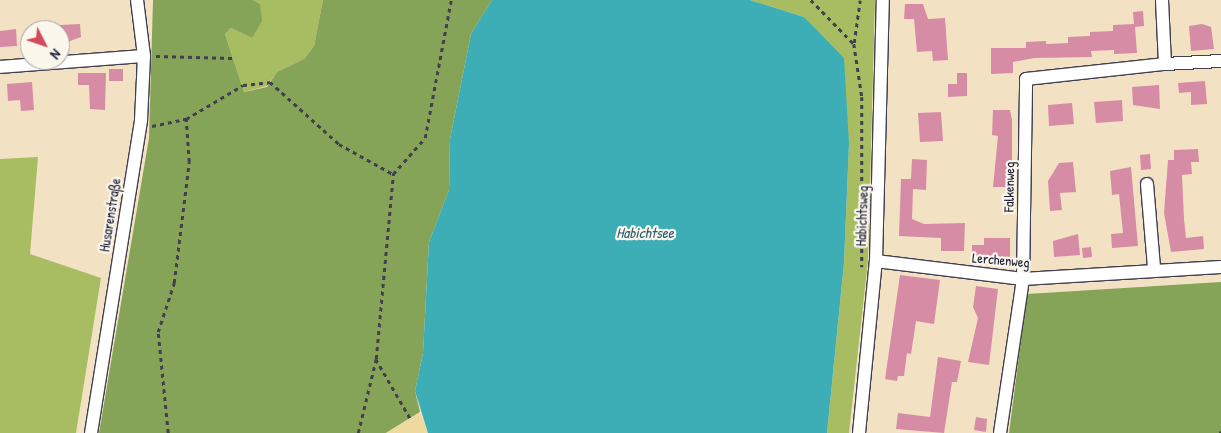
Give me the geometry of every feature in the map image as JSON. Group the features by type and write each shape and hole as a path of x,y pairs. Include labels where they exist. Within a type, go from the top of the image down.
{"street":[{"name":"Husarenstraße","path":"91,433 140,127 144,56 137,0"},
{"name":"Habichtsweg","path":"859,433 876,261 883,0"},
{"path":"1162,0 1165,64"},
{"path":"0,67 144,56"},
{"name":"Falkenweg","path":"1000,433 1023,279 1026,79 1165,64 1221,61"},
{"path":"1147,184 1154,268"},
{"name":"Lerchenweg","path":"876,261 1023,279 1154,268 1221,266"}],"path":[{"path":"358,433 376,359 393,174 425,138 450,0"},
{"path":"811,0 854,44"},
{"path":"860,0 854,44 862,97 862,270"},
{"path":"144,56 232,58"},
{"path":"140,127 186,120 243,85 270,82 339,144 393,174"},
{"path":"168,433 158,332 174,283 189,162 186,120"},
{"path":"376,359 410,418"}],"green space":[{"path":"153,0 253,0 260,4 262,21 252,38 231,28 225,34 244,92 267,87 277,72 304,59 314,46 323,0 492,0 471,34 450,139 449,190 429,242 423,353 415,391 420,412 386,433 99,433 149,138"},
{"path":"253,0 323,0 314,46 304,59 277,72 267,86 244,92 225,34 231,28 252,38 260,4"},
{"path":"750,0 875,0 868,260 849,433 827,433 844,263 849,144 804,17"},
{"path":"38,157 30,254 101,278 76,433 0,433 0,159"},
{"path":"1221,282 1221,433 1009,433 1027,294"}],"sand":[{"path":"420,412 428,433 386,433"}],"water":[{"name":"Habichtsee","path":"492,0 750,0 804,17 844,58 849,144 844,263 827,433 428,433 415,391 423,353 429,242 449,190 450,139 471,34"}],"building":[{"path":"905,4 923,4 928,19 945,18 948,60 933,61 932,51 917,52 914,19 904,19"},
{"path":"1143,11 1144,26 1135,27 1137,53 1114,54 1114,50 1091,51 1092,57 1034,58 1013,62 1013,73 991,74 991,48 1026,48 1026,42 1046,41 1046,44 1068,43 1068,37 1090,36 1090,32 1113,31 1113,25 1134,24 1133,12"},
{"path":"70,24 80,24 81,37 70,41"},
{"path":"1202,24 1211,27 1214,49 1191,51 1189,26"},
{"path":"16,29 17,46 0,47 0,31"},
{"path":"109,69 123,69 123,81 109,81"},
{"path":"78,73 106,73 105,110 90,109 89,85 78,85"},
{"path":"957,73 967,73 967,96 948,97 948,84 957,84"},
{"path":"1205,81 1207,104 1191,105 1191,92 1179,93 1178,83"},
{"path":"32,82 34,110 21,111 20,100 8,101 7,84"},
{"path":"1159,85 1160,109 1133,105 1132,87"},
{"path":"1122,100 1123,121 1096,123 1094,102"},
{"path":"1072,103 1074,124 1049,126 1048,105"},
{"path":"993,110 1010,110 1012,120 1012,165 1016,165 1011,187 993,187 998,136 992,135"},
{"path":"941,112 943,141 920,142 918,113"},
{"path":"1198,149 1199,162 1191,162 1192,174 1182,175 1184,219 1186,238 1203,236 1204,249 1171,252 1164,213 1168,160 1174,160 1174,150"},
{"path":"1150,154 1151,169 1141,170 1140,155"},
{"path":"912,159 927,160 926,190 913,189 912,219 924,224 965,223 964,251 941,251 941,238 899,236 901,179 911,179"},
{"path":"1073,162 1076,192 1060,193 1062,210 1050,211 1048,181 1059,163"},
{"path":"1131,167 1138,246 1112,248 1111,234 1123,233 1119,194 1112,195 1110,171"},
{"path":"1078,234 1080,255 1054,257 1053,241"},
{"path":"984,238 1010,238 1010,259 972,257 972,245 984,245"},
{"path":"1091,247 1092,257 1083,258 1082,248"},
{"path":"900,275 940,280 934,324 916,321 911,354 907,353 904,376 898,376 897,381 885,379"},
{"path":"976,286 998,289 989,365 968,362 978,318 973,307"},
{"path":"938,357 961,361 957,382 952,382 944,433 896,429 898,413 930,417"},
{"path":"976,417 987,419 986,432 974,430"}]}
